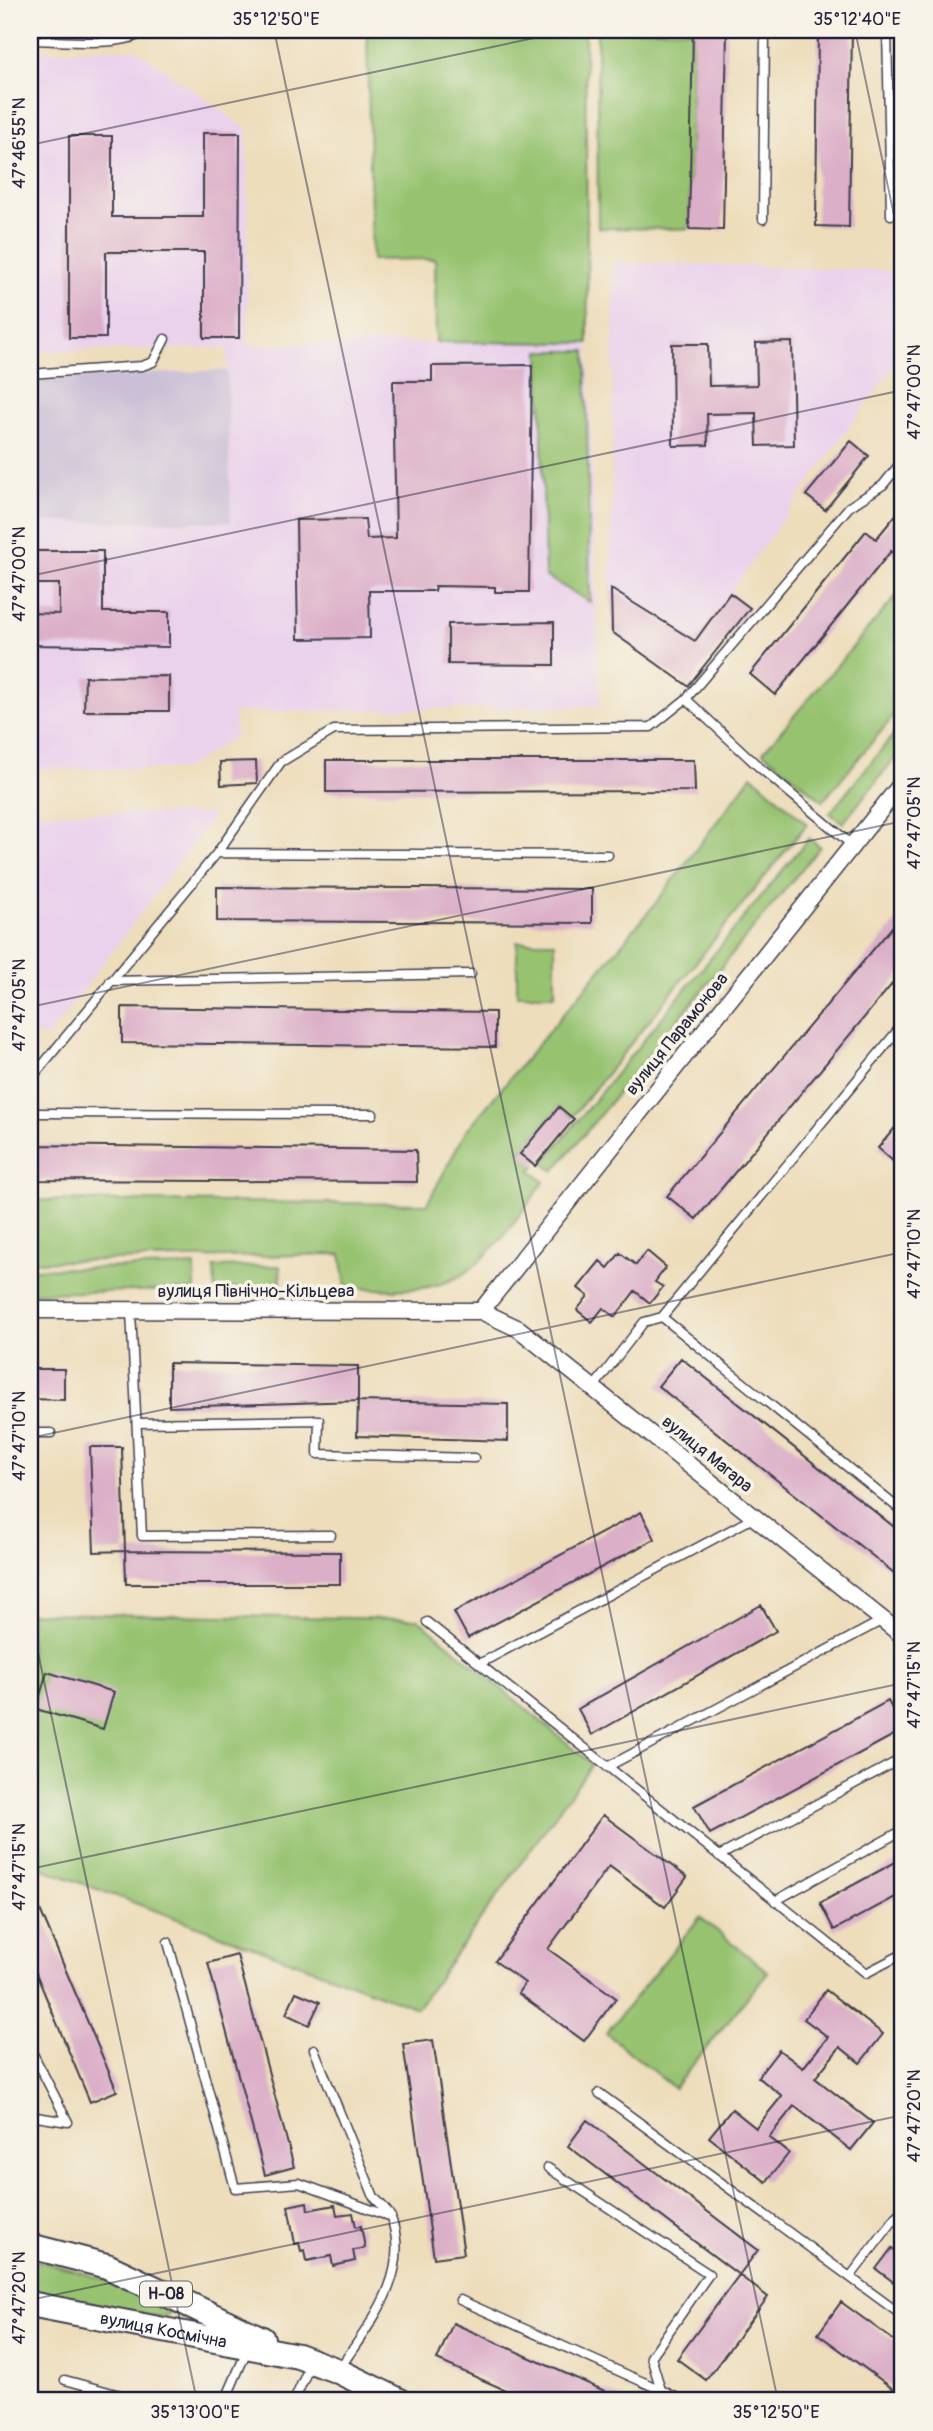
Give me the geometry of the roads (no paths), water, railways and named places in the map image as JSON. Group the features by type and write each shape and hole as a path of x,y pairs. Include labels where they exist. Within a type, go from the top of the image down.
{"main road":[{"name":"вулиця Космічна","path":"30,2246 107,2266 400,2401"},
{"name":"вулиця Космічна","path":"30,2304 305,2358"}],"street":[{"name":"вулиця Парамонова","path":"481,1311 903,782"},
{"name":"вулиця Північно-Кільцева","path":"30,1310 481,1311"},
{"name":"вулиця Магара","path":"481,1311 519,1329 903,1636"}],"lane":[{"path":"30,40 120,40 138,37 148,30"},
{"path":"763,219 765,30"},
{"path":"887,30 891,215"},
{"path":"30,374 142,366 153,362 165,339"},
{"path":"30,1080 217,853 281,762 334,730 651,727 686,699 849,507 883,485 903,460"},
{"path":"686,699 769,775 853,846"},
{"path":"217,853 608,855"},
{"path":"110,981 471,974"},
{"path":"593,1388 645,1322 662,1317 903,1024"},
{"path":"30,1113 373,1114"},
{"path":"131,1311 142,1536 331,1535"},
{"path":"662,1317 903,1513"},
{"path":"137,1423 319,1420 318,1454 474,1458"},
{"path":"30,1433 51,1433"},
{"path":"479,1664 755,1517"},
{"path":"607,1766 883,1620"},
{"path":"426,1622 866,1973 903,1954"},
{"path":"719,1856 903,1758"},
{"path":"775,1901 903,1830"},
{"path":"168,1941 235,2188 299,2183 391,2217"},
{"path":"30,2048 68,2122 30,2116"},
{"path":"314,2049 374,2197 391,2217 397,2265 386,2297 338,2371"},
{"path":"599,2093 903,2316"},
{"path":"548,2168 709,2274 651,2357 661,2390 656,2401"},
{"path":"849,2277 903,2208"},
{"path":"460,2300 684,2401"},
{"path":"225,2401 249,2346"},
{"path":"294,2401 305,2358"},
{"path":"65,2380 142,2401"}]}
